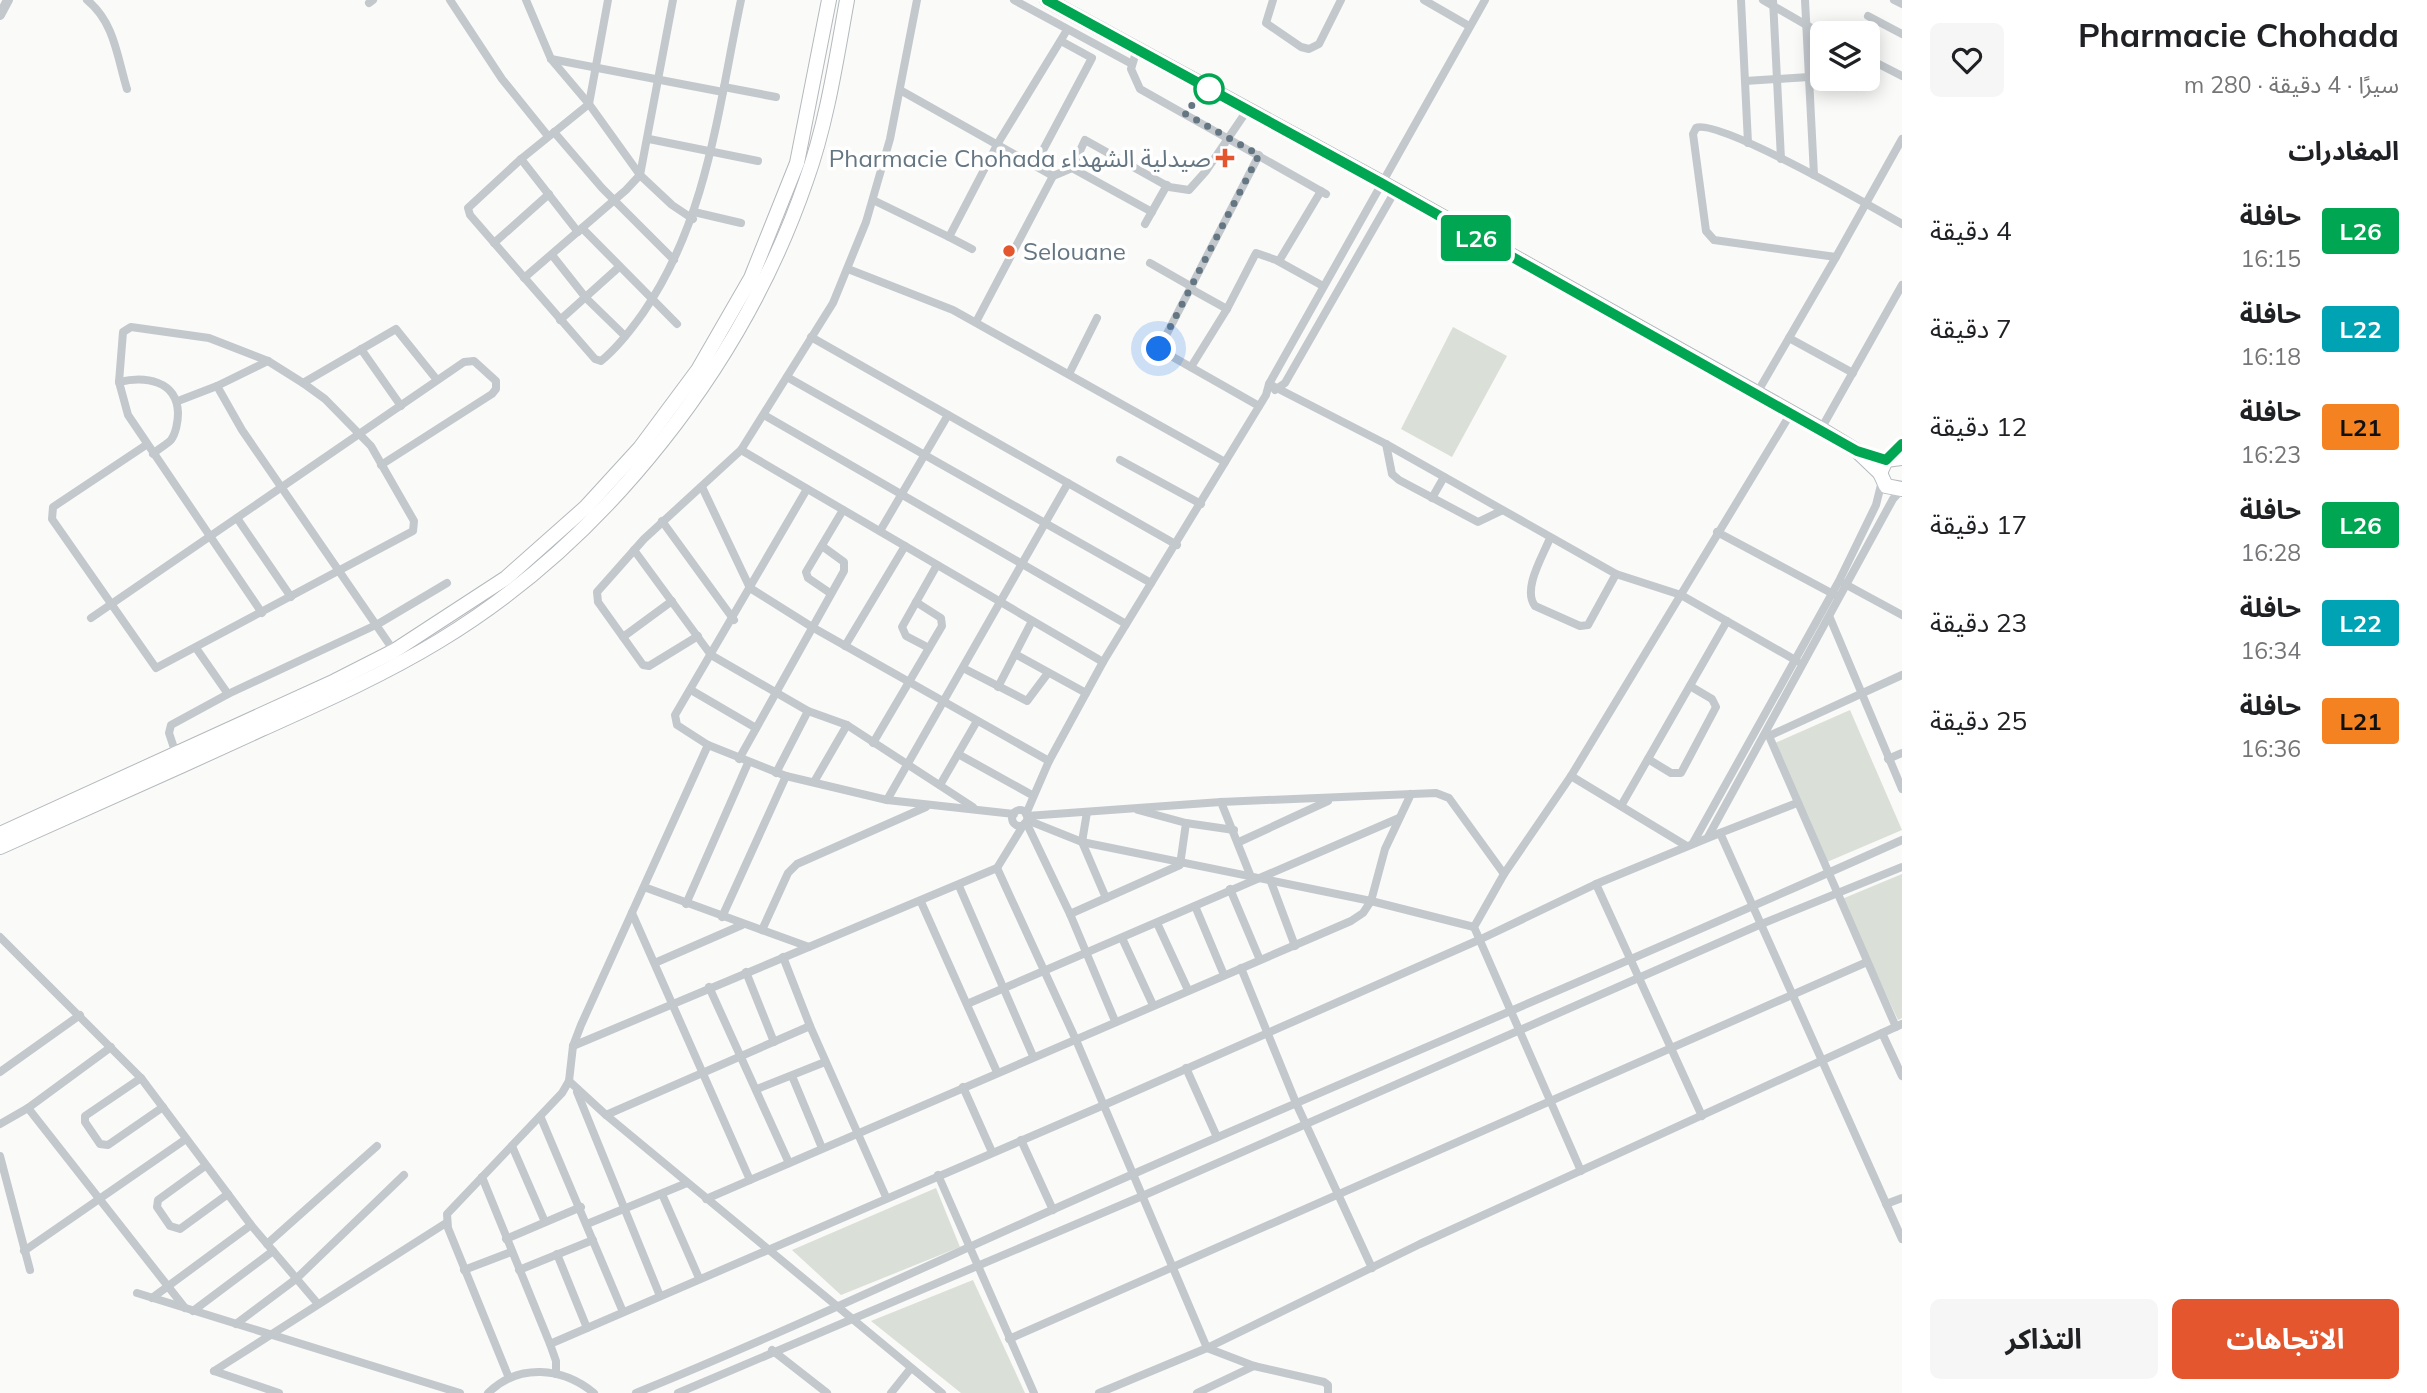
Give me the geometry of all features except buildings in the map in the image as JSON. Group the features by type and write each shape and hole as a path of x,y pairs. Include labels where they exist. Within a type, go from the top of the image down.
{"highway":[{"path":"0,847 178,761 394,651 506,578 586,507 640,448 698,370 751,278 788,189 808,117 829,0"},
{"path":"0,834 178,761 400,663 470,621 557,552 654,450 742,323 789,226 818,143 847,0"},
{"path":"1047,0 1135,56 1248,110 1888,466 1891,489 1900,494"}],"street":[{"path":"0,15 8,0"},
{"path":"87,0 104,18 115,41 127,89"},
{"path":"450,0 495,69 551,134 674,260"},
{"path":"526,0 551,59 589,104 639,175 673,205 694,215 741,223"},
{"path":"608,0 589,104 520,159 468,208 470,215 597,360 604,359 625,336 652,299 674,260 694,215 711,151 741,0"},
{"path":"524,278 639,175 649,139 673,0"},
{"path":"698,636 646,667 596,596 599,588 662,521 741,450 811,337 848,269 873,200 900,90 917,0"},
{"path":"1014,0 1068,30 1135,56 1133,80 1140,89 1323,193 1279,261"},
{"path":"1273,0 1266,23 1301,47 1309,49 1319,44 1340,2 1330,0"},
{"path":"1424,0 1469,26"},
{"path":"573,1045 997,868 1014,843 1031,796 1103,662 1177,545 1266,395 1269,384 1323,286 1485,0"},
{"path":"1741,0 1748,143"},
{"path":"1763,0 1774,3 1810,28"},
{"path":"1805,0 1814,175"},
{"path":"1894,0 1902,4"},
{"path":"1774,3 1782,159"},
{"path":"1868,16 1902,34"},
{"path":"949,237 998,143 1068,30"},
{"path":"1035,165 1092,58 1061,41"},
{"path":"551,59 776,97"},
{"path":"1880,64 1902,75"},
{"path":"1745,81 1809,77"},
{"path":"900,90 1053,176"},
{"path":"975,322 1053,176 1072,168 1085,140 1167,186 1182,191 1195,185 1248,110"},
{"path":"1836,257 1714,240 1706,231 1693,134 1696,128 1709,125 1814,175 1902,223"},
{"path":"649,139 758,161"},
{"path":"1757,393 1902,139"},
{"path":"1159,349 1259,155"},
{"path":"520,159 580,230 677,324"},
{"path":"1072,168 1152,212"},
{"path":"1145,225 1167,186"},
{"path":"1266,395 1279,388 1313,336 1395,191"},
{"path":"494,243 549,194"},
{"path":"873,200 972,249"},
{"path":"1191,367 1227,309 1254,255 1263,253 1323,286"},
{"path":"552,255 586,298 625,336"},
{"path":"1150,263 1227,309"},
{"path":"560,320 619,267"},
{"path":"848,269 920,295 975,322 1226,462"},
{"path":"1821,429 1902,285"},
{"path":"1069,374 1097,318"},
{"path":"146,445 53,507 52,519 156,668 291,597 415,528 414,521 361,433 303,383 268,361 209,338 131,327 123,332 119,383 128,415 262,612"},
{"path":"303,383 396,329 437,380"},
{"path":"811,337 1177,545"},
{"path":"1789,338 1853,373"},
{"path":"1150,344 1259,406"},
{"path":"361,349 401,406"},
{"path":"91,618 469,360 474,361 497,385 492,394 381,465"},
{"path":"178,401 217,386 268,361"},
{"path":"787,377 1151,583"},
{"path":"119,383 136,378 156,381 163,384 178,401 178,419 171,439 153,454"},
{"path":"1269,384 1386,444 1616,574 1681,595 1803,664"},
{"path":"217,386 242,430 378,624 394,651"},
{"path":"1474,927 1504,874 1571,776 1791,413"},
{"path":"764,415 900,496 1126,624"},
{"path":"880,531 948,415"},
{"path":"1386,444 1395,477 1478,523 1501,511"},
{"path":"1689,844 1839,581 1876,505 1888,466 1902,444"},
{"path":"741,450 1103,662"},
{"path":"1120,460 1201,504"},
{"path":"1432,498 1444,478"},
{"path":"887,800 1068,483"},
{"path":"702,487 751,588 812,627 1049,761"},
{"path":"807,489 675,719 682,729 708,745 786,776 887,800 929,806 973,807 1021,818 1082,842 1371,901 1474,927 1581,1171"},
{"path":"1708,838 1900,494"},
{"path":"831,593 807,575 807,569 843,510"},
{"path":"237,518 291,597"},
{"path":"662,521 733,620"},
{"path":"1717,532 1841,598"},
{"path":"1550,538 1530,590 1535,606 1580,626 1588,625 1616,574"},
{"path":"739,759 845,566 841,559 822,546"},
{"path":"845,646 905,546"},
{"path":"634,550 711,655 808,711 847,726 973,807"},
{"path":"929,648 904,633 904,622 937,565"},
{"path":"1839,581 1902,615"},
{"path":"178,761 169,733 171,725 228,694 378,624 447,583"},
{"path":"623,637 672,601"},
{"path":"873,743 942,626 942,621 916,601"},
{"path":"1830,618 1902,789"},
{"path":"998,687 1032,621"},
{"path":"1621,806 1727,621"},
{"path":"196,648 228,694"},
{"path":"1015,654 1086,693"},
{"path":"962,668 1027,701 1048,673"},
{"path":"1767,736 1902,675"},
{"path":"1648,759 1671,773 1681,773 1716,707 1712,699 1690,686"},
{"path":"691,690 756,727"},
{"path":"776,772 808,711"},
{"path":"940,785 977,721"},
{"path":"814,782 847,726"},
{"path":"1099,1393 1207,1348 1371,1268 1899,1025 1867,962 1767,736 1755,730"},
{"path":"509,1378 446,1223 450,1209 541,1118 569,1081 573,1045 708,745"},
{"path":"1888,759 1902,753"},
{"path":"958,754 1031,796"},
{"path":"687,904 748,763"},
{"path":"722,917 786,776"},
{"path":"1571,776 1689,844"},
{"path":"1021,818 1221,802 1436,793 1449,798 1504,874"},
{"path":"706,1199 1351,920 1363,913 1371,901 1377,870 1411,794"},
{"path":"1240,842 1334,799"},
{"path":"1221,802 1255,878"},
{"path":"550,1343 1104,1105 1481,939 1596,884 1689,844 1797,803"},
{"path":"762,930 789,873 797,864 929,806"},
{"path":"1132,808 1186,822 1234,830"},
{"path":"1087,812 1082,842 1106,898"},
{"path":"1021,818 1070,914 1115,1021"},
{"path":"967,1004 1399,818"},
{"path":"1180,864 1186,822"},
{"path":"1720,833 1791,997 1902,1239"},
{"path":"636,1393 764,1341 835,1306 1132,1174 1902,840"},
{"path":"1070,914 1180,864"},
{"path":"678,1393 854,1321 1519,1033 1639,976 1902,867"},
{"path":"997,868 1076,1040 1140,1197 1207,1348 1254,1366 1324,1382 1328,1385 1328,1393"},
{"path":"1271,882 1294,946"},
{"path":"1596,884 1702,1116"},
{"path":"959,886 1033,1056"},
{"path":"644,887 809,947"},
{"path":"1230,889 1260,960"},
{"path":"921,902 997,1072"},
{"path":"1195,906 1224,975"},
{"path":"632,913 657,962 751,1180"},
{"path":"1157,923 1188,990"},
{"path":"657,962 743,925"},
{"path":"0,937 141,1078 205,1167 318,1304"},
{"path":"1122,938 1153,1005"},
{"path":"783,957 825,1062 886,1197"},
{"path":"1009,1339 1867,962"},
{"path":"1241,968 1305,1124 1371,1268"},
{"path":"746,972 774,1042"},
{"path":"709,987 789,1163"},
{"path":"0,1072 80,1015"},
{"path":"606,1115 810,1026"},
{"path":"1882,1033 1902,1076"},
{"path":"0,1124 28,1108 111,1047"},
{"path":"757,1089 825,1062"},
{"path":"1186,1068 1217,1137"},
{"path":"792,1076 822,1148"},
{"path":"141,1078 85,1116 85,1122 100,1144 108,1145 163,1107"},
{"path":"569,1081 706,1199 942,1393"},
{"path":"963,1087 992,1153"},
{"path":"576,1089 660,1296"},
{"path":"28,1108 189,1309"},
{"path":"541,1118 581,1207 623,1312"},
{"path":"24,1251 186,1139"},
{"path":"1021,1140 1053,1210"},
{"path":"189,1309 270,1248 376,1146"},
{"path":"512,1146 545,1223"},
{"path":"0,1156 30,1270"},
{"path":"205,1167 158,1200 157,1207 170,1226 180,1228 228,1194"},
{"path":"236,1324 296,1279 404,1175"},
{"path":"938,1175 1034,1393"},
{"path":"482,1177 550,1343 556,1361 556,1374"},
{"path":"587,1224 687,1183"},
{"path":"662,1194 699,1278"},
{"path":"1886,1204 1902,1198"},
{"path":"506,1239 581,1207"},
{"path":"279,1393 214,1371 446,1223"},
{"path":"152,1298 251,1225"},
{"path":"519,1270 593,1240"},
{"path":"464,1270 511,1252"},
{"path":"557,1254 587,1328"},
{"path":"137,1293 460,1393"},
{"path":"764,1341 773,1352 827,1393"},
{"path":"1197,1393 1254,1366"},
{"path":"891,1393 911,1368"},
{"path":"488,1393 509,1378 526,1373 556,1374 579,1381 594,1393"}],"shaded area":[{"path":"1453,327 1507,356 1452,457 1401,429"},
{"path":"1850,710 1902,830 1827,862 1775,743"},
{"path":"1902,874 1902,1018 1898,1020 1842,899"},
{"path":"936,1188 960,1247 841,1295 792,1250"},
{"path":"973,1280 1025,1393 961,1393 871,1321"}],"bus line":[{"name":"L26","path":"1047,0 1381,183 1857,451 1886,460 1892,457 1902,444"}],"place":[{"name":"Pharmacie Chohada صيدلية الشهداء","path":"1225,158"},
{"name":"Selouane","path":"1009,251"}],"route":[{"path":"1159,349 1259,155 1184,113 1209,89"}]}
